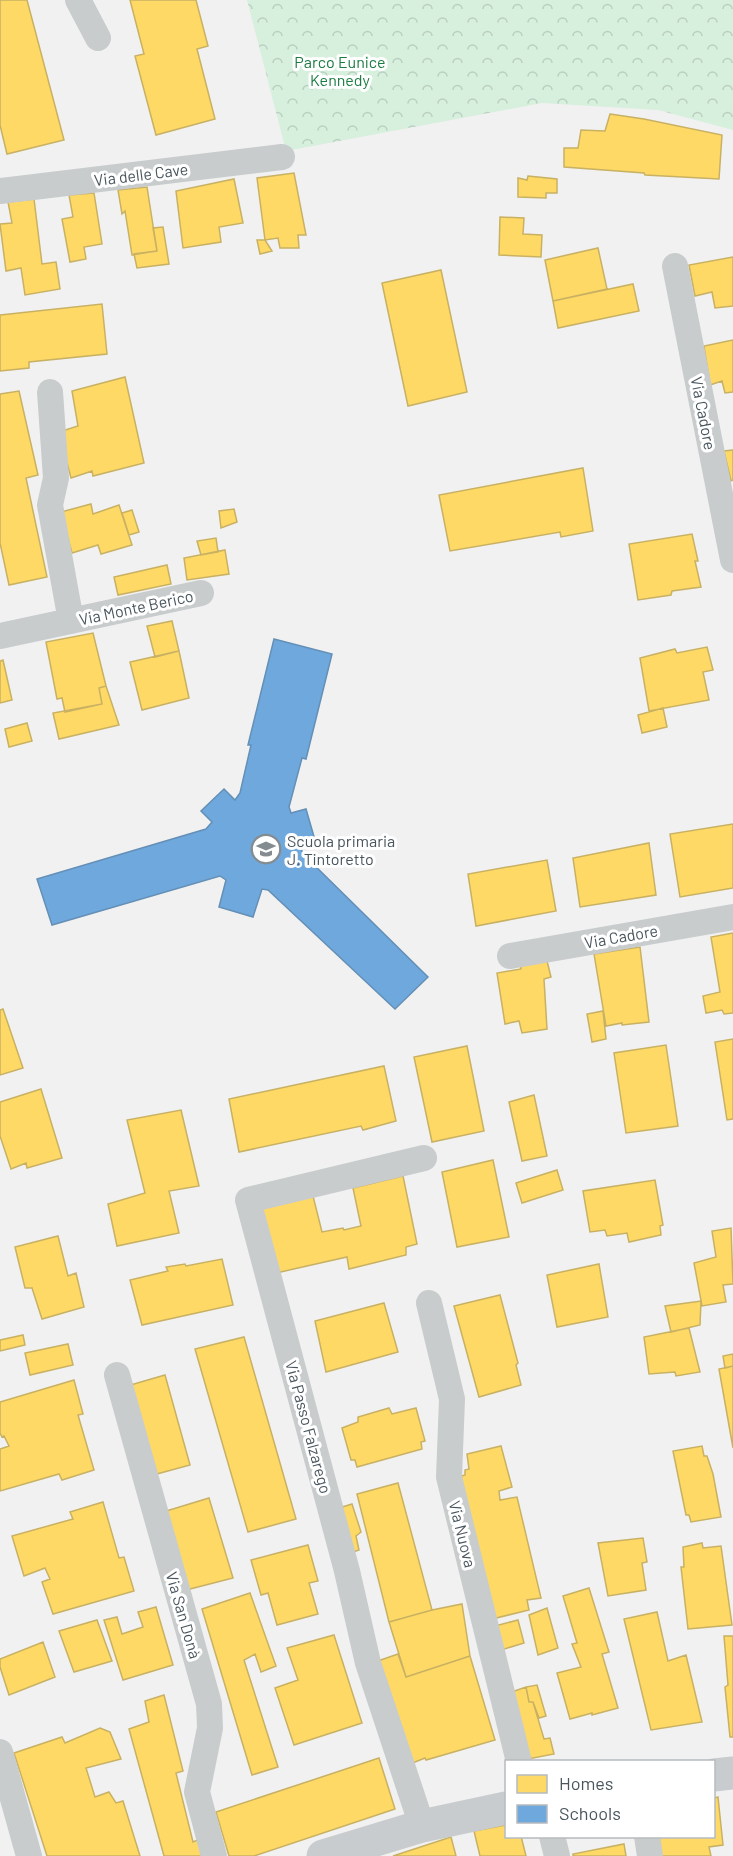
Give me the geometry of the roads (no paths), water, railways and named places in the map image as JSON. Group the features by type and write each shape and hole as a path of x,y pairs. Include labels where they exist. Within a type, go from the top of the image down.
{"street":[{"path":"78,0 98,39"},
{"name":"Via delle Cave","path":"0,191 282,157"},
{"name":"Via Cadore","path":"675,266 733,560"},
{"name":"Via Monte Berico","path":"50,392 56,478 50,505 71,621"},
{"name":"Via Monte Berico","path":"0,636 201,593"},
{"name":"Via Cadore","path":"510,956 733,917"},
{"name":"Via Passo Falzarego","path":"422,1826 368,1663 347,1571 248,1200 424,1158"},
{"name":"Via Nuova","path":"429,1303 453,1399 449,1477 519,1760"},
{"name":"Via San Donà","path":"117,1375 209,1704 210,1728 197,1792 214,1856"},
{"path":"0,1752 29,1856"},
{"path":"715,1775 733,1773"},
{"path":"323,1856 422,1826 505,1808"},
{"path":"552,1838 557,1856"},
{"path":"647,1838 650,1856"}],"place":[{"name":"Scuola primaria J. Tintoretto","path":"266,849"}],"park label":[{"name":"Parco Eunice Kennedy","path":"340,70"}]}
